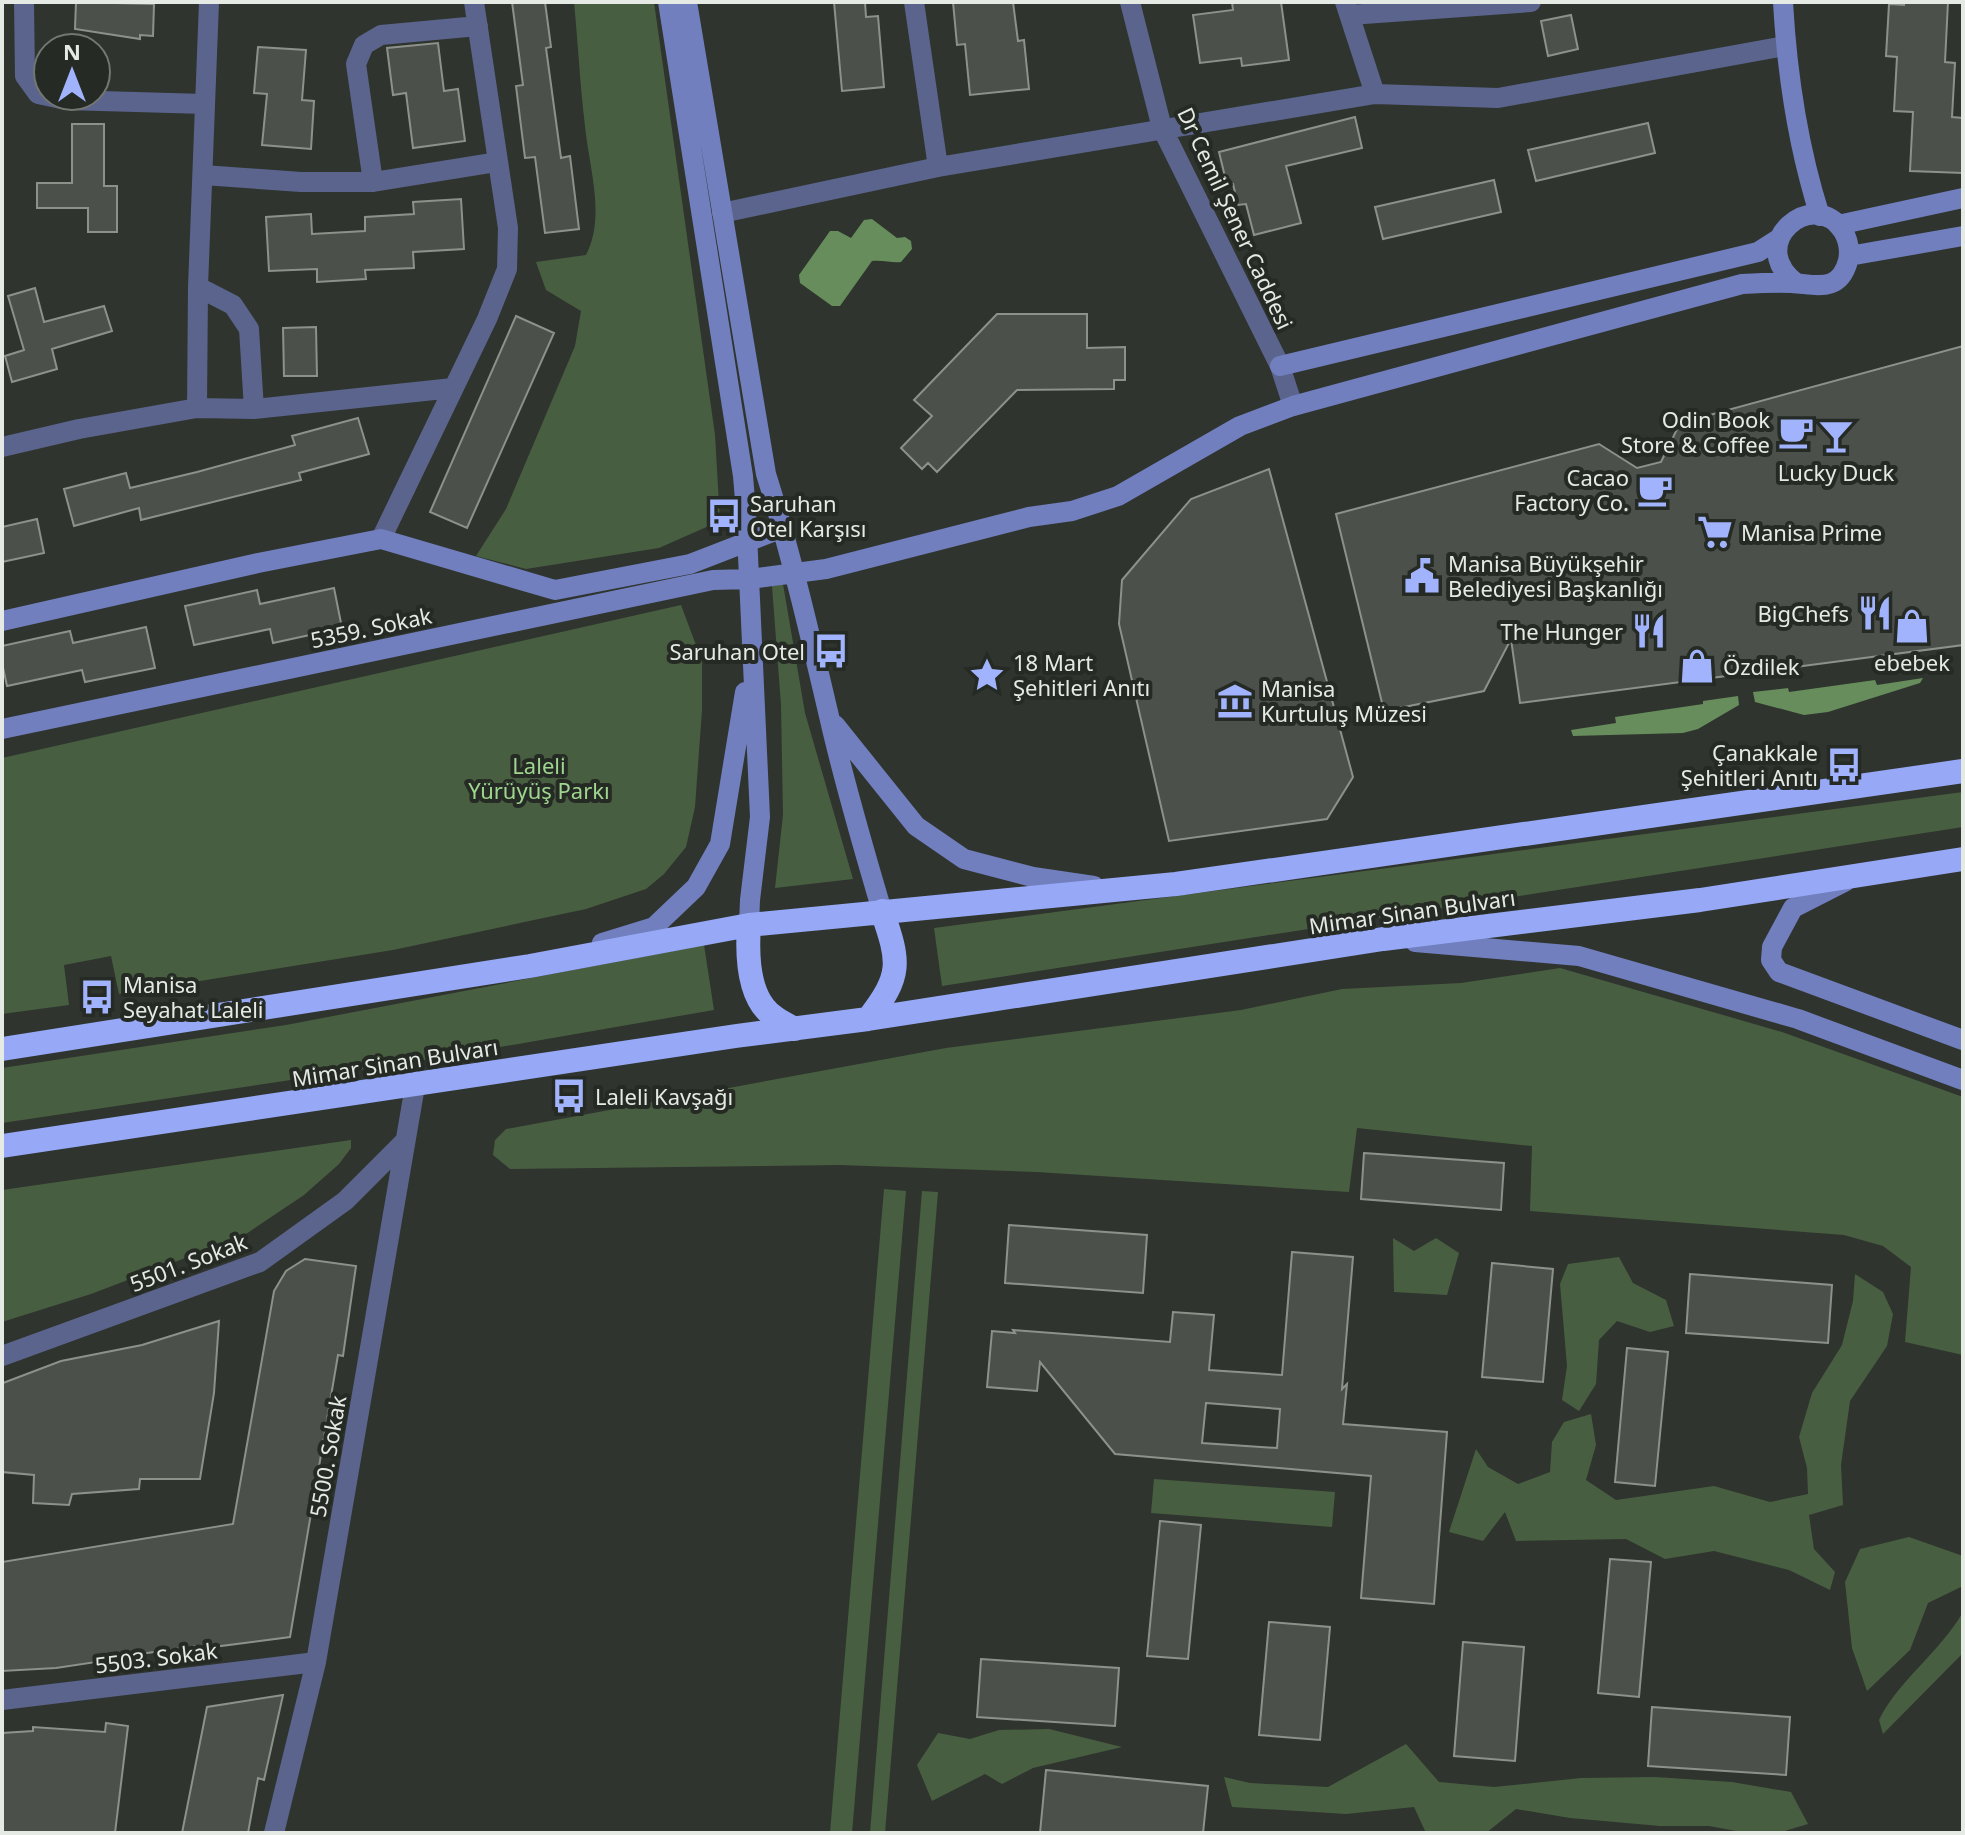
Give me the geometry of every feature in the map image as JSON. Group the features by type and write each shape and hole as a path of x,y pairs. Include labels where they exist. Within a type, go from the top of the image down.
{"highway":[{"path":"2,1049 530,966 749,925 1176,884 1963,771"},
{"name":"Mimar Sinan Bulvarı","path":"868,1019 1383,939 1700,900 1963,859"},
{"path":"749,925 747,952 756,992 770,1014 795,1029 868,1019 888,994 896,970 893,942 882,911"},
{"name":"Mimar Sinan Bulvarı","path":"2,1146 795,1029"}],"street":[{"path":"24,2 25,76 38,94 66,100 205,104"},
{"path":"197,408 198,287 209,2"},
{"path":"381,539 487,319 507,269 508,228 474,2"},
{"path":"668,2 743,476 760,817 749,925"},
{"path":"687,2 766,474 783,528 829,718 882,911"},
{"path":"914,2 938,167"},
{"name":"Dr Cemil Şener Caddesi","path":"1130,2 1162,128 1280,366 1293,406"},
{"path":"1375,94 1348,9 1531,2"},
{"path":"1783,2 1785,46 1809,180 1829,220 1849,245 1846,267 1829,284 1819,287 1796,283 1787,276 1778,258 1786,230 1809,180"},
{"path":"373,182 356,64 364,45 381,35 478,26"},
{"path":"2,46 23,37"},
{"path":"722,213 938,167 1375,94 1498,98 1785,46"},
{"path":"203,175 301,182 373,182 497,162"},
{"path":"1280,366 1758,252 1810,215 1829,220 1963,198"},
{"path":"1849,256 1963,236"},
{"name":"5359. Sokak","path":"2,729 713,580 750,579 826,569 1029,517 1072,511 1118,496 1240,426 1293,406 1742,284 1796,283"},
{"path":"198,287 233,305 249,329 254,409"},
{"path":"2,447 79,429 197,408 254,409 453,388"},
{"path":"2,621 258,563 381,539 555,590 690,564 783,528"},
{"path":"530,966 654,927 696,887 720,844 751,657"},
{"path":"829,718 916,826 964,859 1033,877 1122,889"},
{"path":"1862,874 1793,908 1772,947 1771,960 1779,972 1963,1040"},
{"path":"1383,939 1579,956 1798,1019 1963,1080"},
{"name":"5500. Sokak","path":"274,1833 316,1662 415,1086"},
{"name":"5501. Sokak","path":"2,1356 260,1262 345,1201 404,1142"},
{"name":"5503. Sokak","path":"2,1700 316,1662"}],"green space":[{"path":"574,2 654,2 715,435 720,521 659,548 526,569 476,556 506,509 575,346 581,311 546,290 536,262 586,255 595,224 596,208 583,111"},
{"path":"783,584 805,713 853,879 775,888 783,815 781,705 772,586"},
{"name":"Laleli Yürüyüş Parkı","path":"681,605 702,661 695,807 686,847 664,874 646,889 586,909 393,950 119,994 111,956 64,965 69,1005 2,1014 2,758"},
{"path":"1963,792 1963,827 942,986 934,928"},
{"path":"704,945 714,1010 425,1060 2,1123 2,1068 286,1025"},
{"path":"1560,968 1782,1032 1963,1097 1963,1355 1905,1342 1911,1267 1883,1246 1844,1235 1530,1211 1532,1146 1357,1128 1349,1192 1037,1172 840,1165 510,1169 493,1155 495,1140 506,1129 946,1048 1241,1010 1342,989 1461,983"},
{"path":"351,1140 351,1148 339,1164 304,1195 243,1236 91,1294 2,1322 2,1190"},
{"path":"884,1189 906,1191 852,1833 830,1833"},
{"path":"922,1191 938,1192 885,1833 870,1833"},
{"path":"1393,1238 1414,1251 1436,1238 1459,1253 1447,1295 1394,1292"},
{"path":"1619,1257 1633,1283 1666,1300 1674,1326 1650,1332 1617,1321 1599,1340 1596,1384 1579,1411 1562,1400 1567,1366 1560,1284 1568,1264"},
{"path":"1855,1274 1883,1292 1893,1314 1887,1346 1850,1401 1841,1465 1843,1505 1809,1515 1814,1549 1835,1572 1830,1590 1789,1570 1714,1551 1665,1559 1626,1539 1516,1541 1505,1512 1483,1541 1449,1532 1476,1449 1488,1467 1518,1484 1550,1472 1552,1442 1564,1422 1591,1414 1596,1445 1586,1480 1616,1500 1714,1486 1770,1502 1808,1494 1807,1468 1799,1437 1812,1393 1842,1345 1853,1301"},
{"path":"1154,1479 1335,1492 1332,1527 1151,1513"},
{"path":"1909,1537 1963,1556 1963,1586 1928,1603 1910,1650 1867,1691 1852,1648 1845,1582 1860,1549"},
{"path":"1963,1612 1963,1653 1883,1734 1879,1720 1887,1706 1954,1627"},
{"path":"1049,1729 1122,1747 1033,1768 1002,1784 985,1774 932,1801 917,1765 938,1733 970,1739 999,1730"},
{"path":"1406,1744 1439,1782 1494,1787 1581,1778 1655,1777 1732,1782 1791,1792 1808,1824 1778,1833 1747,1833 1709,1826 1660,1826 1570,1818 1516,1809 1486,1833 1426,1833 1414,1807 1346,1814 1232,1807 1224,1777 1250,1783 1328,1787"}],"shaded area":[{"path":"872,219 897,238 905,237 911,241 912,249 901,262 872,261 840,306 832,306 800,283 799,275 830,231 838,231 851,238 864,220"},
{"path":"1923,678 1920,683 1828,712 1804,715 1755,702 1753,692 1788,688 1789,692 1875,680 1877,685"},
{"path":"1738,696 1739,705 1698,729 1683,733 1573,736 1571,730 1616,723 1615,717"}],"building":[{"path":"76,2 154,4 153,36 140,35 140,39 112,35 112,32 75,29"},
{"path":"512,2 545,2 551,47 546,48 561,158 570,156 579,229 545,233 535,157 525,158 516,86 523,85"},
{"path":"834,2 865,2 866,17 878,16 884,87 842,91"},
{"path":"953,2 1013,2 1018,41 1024,40 1029,89 970,95 965,44 957,45"},
{"path":"1232,2 1281,2 1289,60 1242,66 1241,58 1200,63 1193,15 1233,10"},
{"path":"1904,2 1948,2 1945,62 1955,63 1952,117 1963,118 1963,173 1910,171 1913,112 1894,111 1897,57 1886,56 1889,4 1904,5"},
{"path":"1571,15 1578,49 1548,56 1541,21"},
{"path":"438,43 444,91 458,89 465,141 413,148 406,93 393,95 387,48"},
{"path":"258,47 306,50 302,100 314,101 311,149 262,145 267,94 254,93"},
{"path":"1355,117 1362,148 1286,166 1301,223 1254,235 1246,204 1238,205 1233,184 1227,185 1219,152"},
{"path":"1648,123 1655,153 1536,181 1528,150"},
{"path":"72,124 104,124 104,186 117,186 117,232 88,232 88,208 37,208 37,183 72,183"},
{"path":"1494,180 1501,212 1383,239 1375,207"},
{"path":"461,199 464,249 413,252 414,268 365,270 366,279 317,282 317,269 269,271 266,217 311,214 312,234 365,231 365,217 414,214 413,202"},
{"path":"35,288 44,322 104,306 112,331 52,349 57,369 12,382 5,356 24,350 8,296"},
{"path":"997,314 1087,314 1087,348 1125,347 1125,380 1114,380 1114,389 1017,390 937,472 928,463 922,469 901,448 932,416 914,400"},
{"path":"516,316 554,333 467,528 430,512"},
{"path":"316,327 317,376 284,376 283,328"},
{"name":"Manisa Prime","path":"1963,346 1963,645 1520,703 1511,639 1484,691 1384,711 1336,514 1599,444 1637,468 1661,462 1680,423"},
{"path":"358,418 369,454 299,473 301,480 141,520 139,508 74,526 64,489 126,473 130,488 197,472 295,445 292,436"},
{"name":"Manisa Kurtuluş Müzesi","path":"1269,469 1353,777 1327,819 1169,841 1119,624 1122,580 1191,499"},
{"path":"37,519 44,553 2,562 2,527"},
{"path":"334,588 342,628 273,643 270,629 194,645 185,606 257,590 260,604"},
{"path":"146,627 155,668 85,682 82,670 7,686 2,646 70,631 73,643"},
{"path":"1364,1153 1504,1163 1501,1210 1361,1199"},
{"path":"1009,1225 1147,1235 1143,1293 1005,1283"},
{"path":"1292,1252 1353,1257 1342,1389 1347,1384 1343,1424 1447,1432 1434,1604 1361,1598 1371,1476 1115,1454 1040,1362 1037,1391 987,1387 992,1331 1170,1342 1173,1312 1214,1315 1209,1370 1282,1375","holes":["1206,1403 1280,1409 1277,1448 1202,1443"]},
{"path":"305,1259 356,1266 343,1356 338,1355 290,1637 213,1647 213,1644 56,1668 2,1671 2,1562 233,1524 274,1291 286,1271"},
{"path":"1492,1263 1553,1269 1543,1382 1482,1377"},
{"path":"1690,1274 1832,1285 1828,1343 1686,1333"},
{"path":"219,1321 214,1393 200,1479 140,1479 139,1489 72,1494 69,1505 33,1503 34,1475 2,1472 3,1383 61,1361 142,1345"},
{"path":"1627,1348 1668,1352 1655,1486 1615,1482"},
{"path":"1160,1521 1201,1525 1188,1659 1147,1656"},
{"path":"1610,1559 1651,1562 1639,1697 1598,1693"},
{"path":"1269,1622 1330,1627 1320,1740 1259,1735"},
{"path":"1463,1642 1524,1647 1515,1761 1454,1756"},
{"path":"981,1659 1119,1668 1115,1726 977,1717"},
{"path":"283,1695 264,1780 258,1778 248,1833 182,1833 207,1707"},
{"path":"1652,1707 1790,1717 1786,1775 1648,1766"},
{"path":"106,1723 128,1726 115,1833 2,1833 2,1733 33,1731 33,1727 105,1732"},
{"path":"1046,1770 1208,1786 1203,1833 1040,1833"}],"place":[{"name":"Odin Book Store & Coffee","path":"1796,432"},
{"name":"Lucky Duck","path":"1836,436"},
{"name":"Cacao Factory Co.","path":"1655,490"},
{"name":"Saruhan Otel Karşısı","path":"724,516"},
{"name":"Manisa Prime","path":"1715,532"},
{"name":"Manisa Büyükşehir Belediyesi Başkanlığı","path":"1422,576"},
{"name":"BigChefs","path":"1875,613"},
{"name":"ebebek","path":"1912,626"},
{"name":"The Hunger","path":"1649,631"},
{"name":"Saruhan Otel","path":"831,651"},
{"name":"Özdilek","path":"1697,666"},
{"name":"18 Mart Şehitleri Anıtı","path":"987,675"},
{"name":"Manisa Kurtuluş Müzesi","path":"1235,701"},
{"name":"Çanakkale Şehitleri Anıtı","path":"1844,765"},
{"name":"Manisa Seyahat Laleli","path":"97,997"},
{"name":"Laleli Kavşağı","path":"569,1096"}]}
